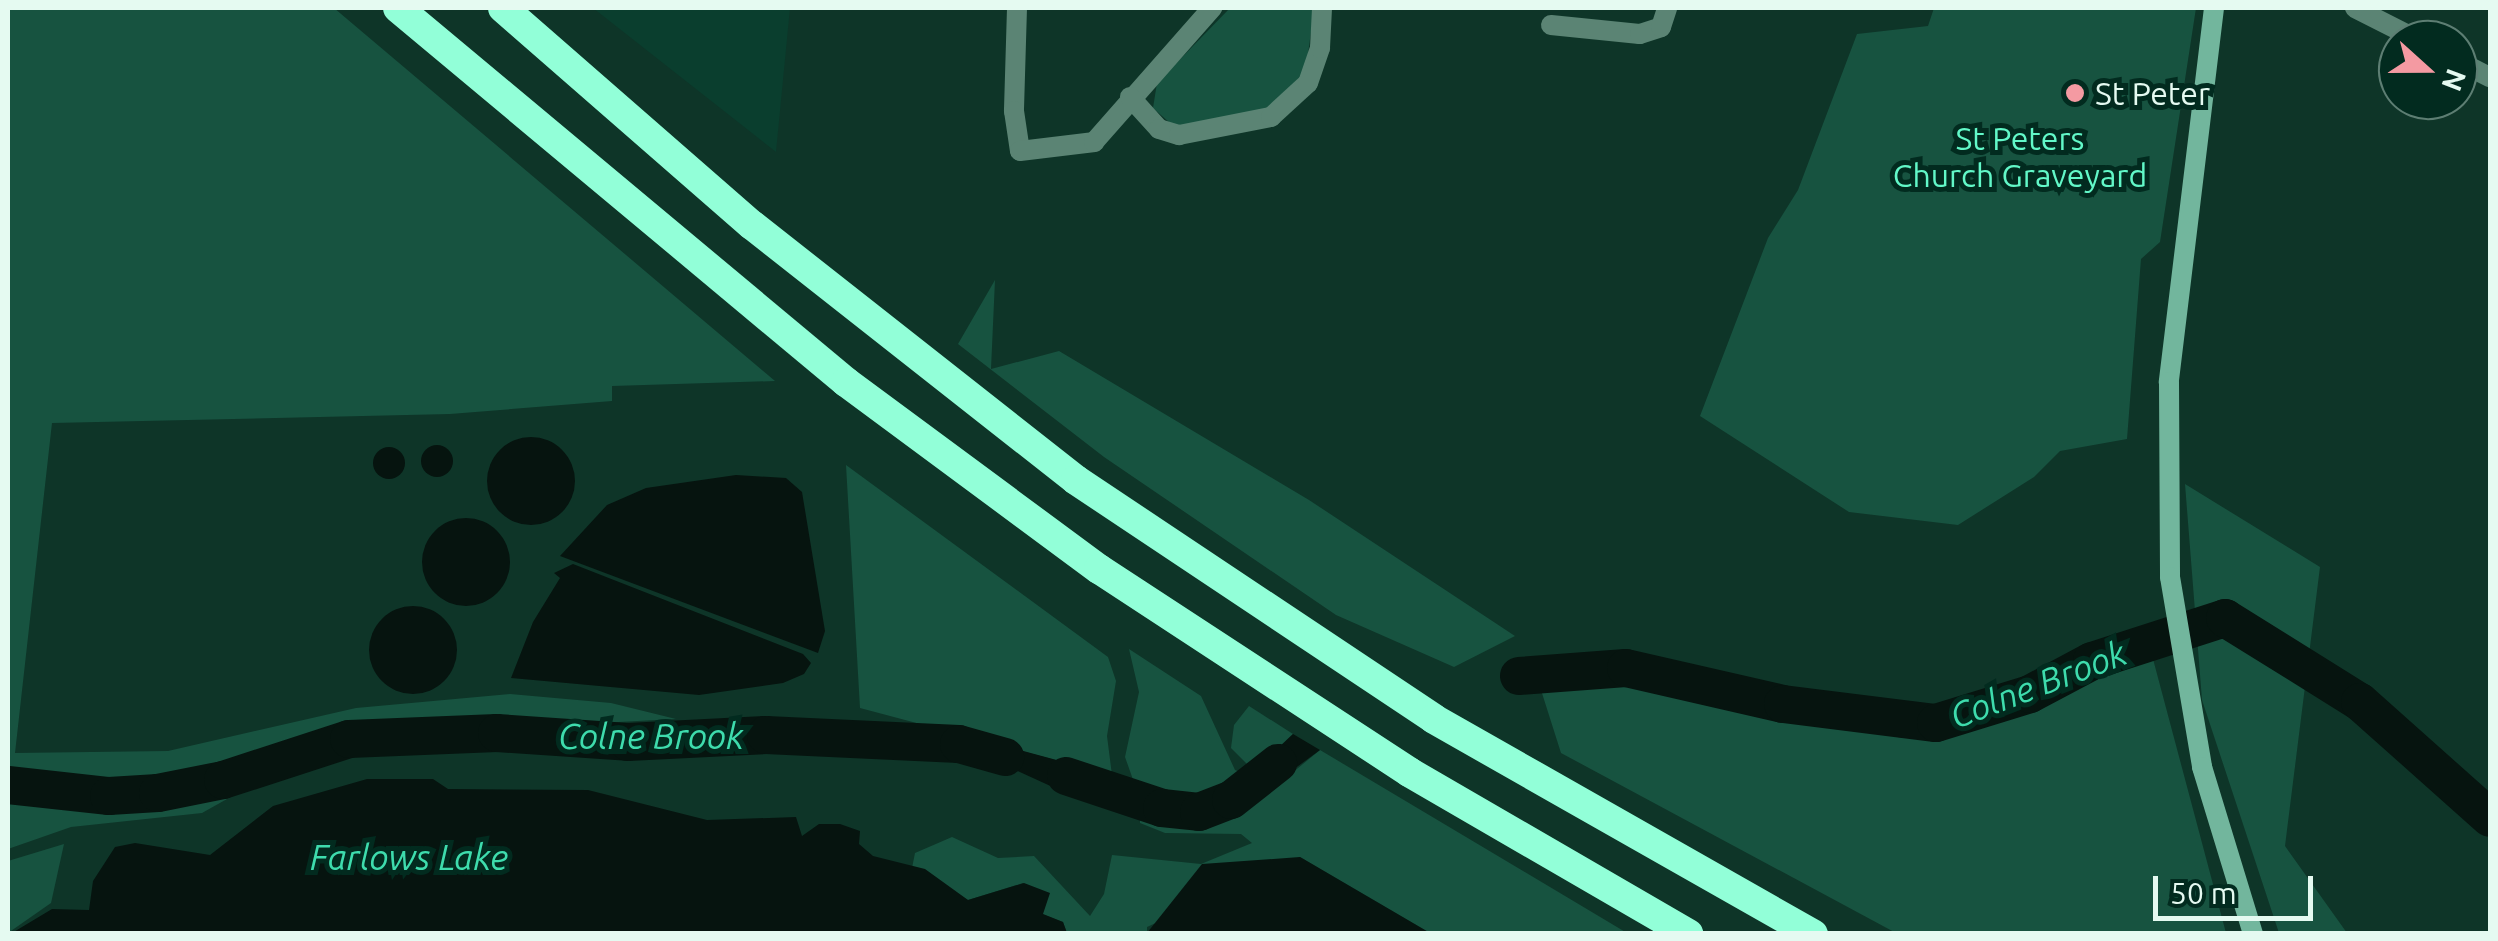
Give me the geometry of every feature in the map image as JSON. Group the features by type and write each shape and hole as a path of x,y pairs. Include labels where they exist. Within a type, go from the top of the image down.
{"highway":[{"path":"398,8 846,382 1099,569 1409,772 1690,934"},
{"path":"503,8 752,225 1076,480 1434,719 1813,934"}],"main road":[{"path":"2214,8 2169,382 2170,577 2182,677 2218,834 2253,934"}],"street":[{"path":"1017,8 1014,111 1020,151 1094,142 1130,96 1212,8"},
{"path":"1130,96 1159,129 1179,135 1271,117 1308,83 1320,48 1322,8"},
{"path":"1551,25 1640,34 1661,27 1667,8"},
{"path":"2355,8 2379,20"}],"shaded area":[{"path":"593,8 790,8 776,152"}],"green space":[{"path":"8,8 334,8 775,381 612,386 612,401 450,414 52,423 15,753 168,751 356,708 510,694 611,703 676,719 349,736 157,791 111,793 8,780"},
{"path":"1230,8 1314,8 1306,70 1272,107 1182,128 1170,123 1153,108 1157,83"},
{"name":"St Peters Church Graveyard","path":"1934,8 2196,8 2160,242 2141,259 2127,439 2060,451 2034,477 1958,525 1849,512 1700,416 1768,238 1798,190 1857,34 1928,26"},
{"path":"995,280 991,369 1059,351 1309,500 1515,636 1454,667 1336,615 1104,457 958,344"},
{"path":"846,465 1108,657 1116,681 1107,736 1112,775 860,708"},
{"path":"2185,484 2320,567 2285,846 2347,933 2279,933 2202,700"},
{"path":"1129,649 1201,696 1235,770 1249,776 1221,795 1176,800 1136,788 1125,757 1139,692"},
{"path":"2153,659 2226,933 1896,933 1561,753 1541,690 1587,674 1739,698 1902,738 1996,723 2095,670"},
{"path":"1249,706 1293,734 1254,771 1231,748 1234,725"},
{"path":"1320,750 1627,933 1430,933 1300,857 1147,927 1147,933 1067,933 1063,922 1042,914 1023,883 968,900 912,868 915,853 952,837 998,858 1034,856 1090,916 1104,894 1112,855 1201,864 1252,843 1241,834 1165,833 1140,823 1140,816 1191,823 1247,810"},
{"path":"226,788 227,799 202,813 71,827 8,849 8,798 102,801"},
{"path":"64,844 51,903 8,933 8,861"}],"water":[{"path":"522,437 540,437 556,444 568,456 575,481 568,506 556,518 540,525 522,525 506,518 494,506 487,490 487,472 494,456 506,444"},
{"path":"437,445 449,449 453,461 449,473 437,477 425,473 421,461 425,449"},
{"path":"389,447 401,451 405,463 401,475 389,479 377,475 373,463 377,451"},
{"path":"736,475 786,478 802,492 825,631 818,653 560,556 607,505 646,488"},
{"path":"466,518 491,525 503,537 510,562 503,587 491,599 466,606 441,599 429,587 422,562 429,537 441,525"},
{"path":"573,564 803,654 811,663 804,674 783,683 699,695 511,678 533,622 560,578 554,573"},
{"path":"413,606 430,609 444,619 454,633 454,667 444,681 430,691 413,694 396,691 382,681 372,667 369,650 372,633 382,619 396,609"},
{"path":"1293,734 1320,750 1275,783 1254,771"},
{"path":"959,744 997,744 1112,775 1118,810 1081,800"},
{"path":"1249,776 1270,788 1247,810 1190,823 1140,816 1136,788 1174,800 1221,795"},
{"name":"Farlows Lake","path":"367,779 433,779 448,789 588,790 707,820 796,817 802,836 819,824 840,824 860,831 859,844 873,856 925,869 968,900 1024,883 1050,893 1043,914 1063,922 1067,933 12,933 52,909 89,910 93,881 115,847 135,843 210,855 273,806"},
{"path":"1300,857 1430,933 1147,933 1202,864"}],"waterway":[{"name":"Colne Brook","path":"1519,676 1626,668 1783,704 1936,723 2030,694 2092,661 2225,618 2360,702 2490,818"},
{"name":"Colne Brook","path":"8,785 109,796 158,793 223,780 349,739 497,733 628,742 766,735 959,744 1005,757"},
{"name":"Colne Brook","path":"1066,776 1162,808 1199,812 1231,800 1278,763"}],"place":[{"name":"St Peter","path":"2075,93"}]}
